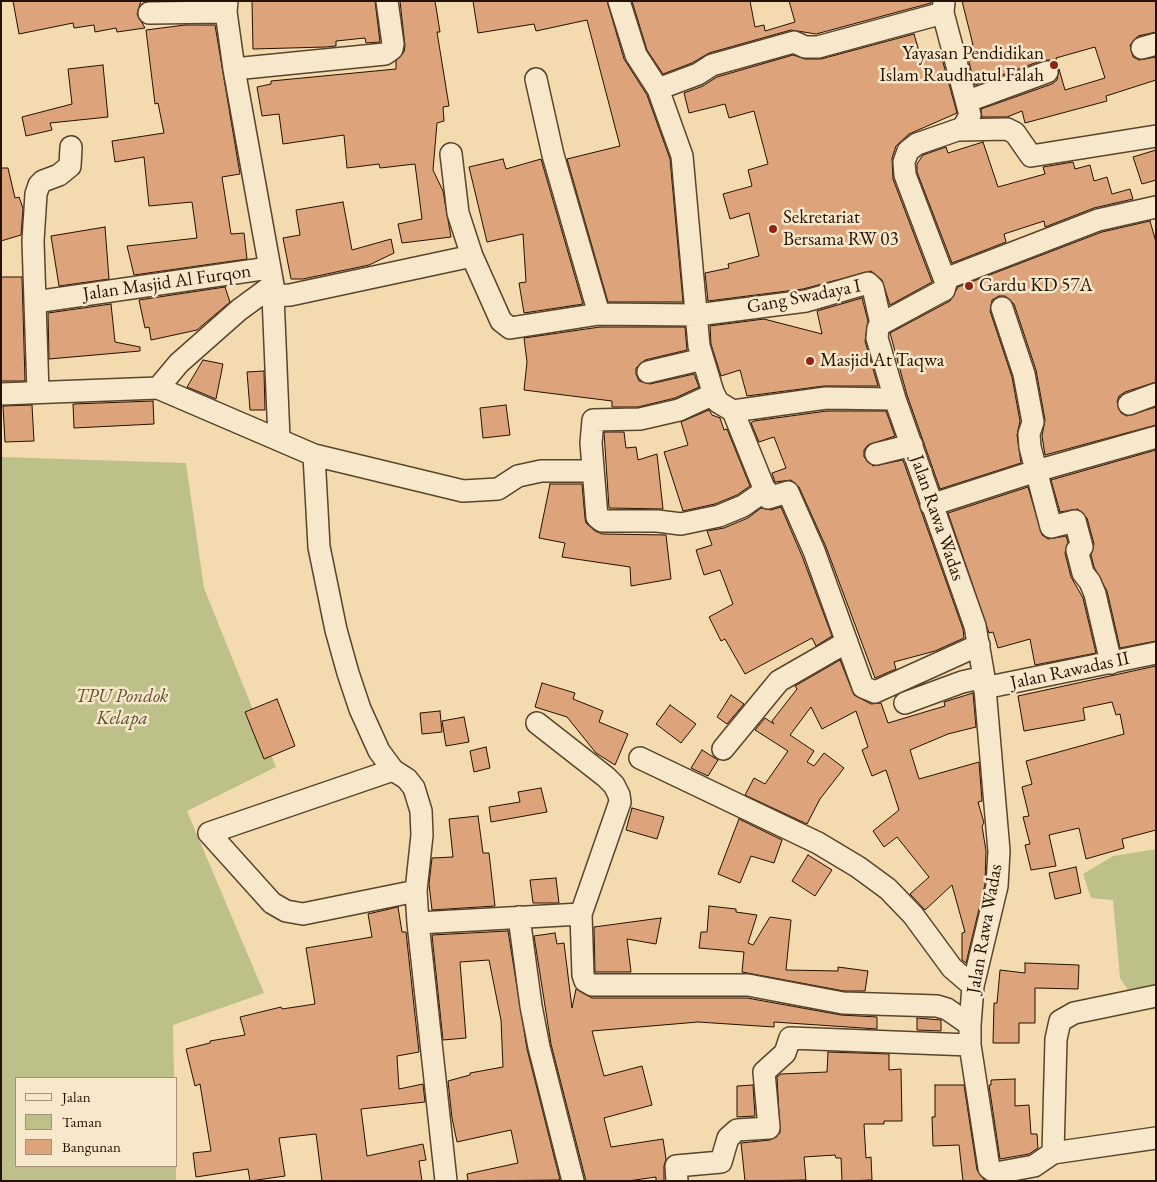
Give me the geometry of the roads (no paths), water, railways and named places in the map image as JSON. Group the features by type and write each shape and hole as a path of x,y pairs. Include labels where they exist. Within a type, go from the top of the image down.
{"street":[{"path":"234,69 385,54 392,48 387,1"},
{"path":"619,1 636,55 658,89 682,156 699,346 714,394 718,402 733,411 768,498 788,492 814,551 862,687 875,692 979,645"},
{"path":"149,13 226,6"},
{"name":"Jalan Masjid Al Furqon","path":"35,302 271,283 234,69 226,6"},
{"path":"658,89 698,74 712,65 794,42 806,46 818,46 944,7 970,115 966,125 959,130 917,144 908,151 904,162 905,175 945,279 944,290 881,324"},
{"path":"968,101 1047,72"},
{"path":"536,79 553,155 599,314"},
{"path":"959,130 1007,129 1015,134 1031,156 1156,136"},
{"path":"38,392 32,241 36,194 39,185 43,181 59,175 70,166 71,147"},
{"path":"451,154 458,214 472,256 501,321 510,328 599,314 697,315"},
{"path":"945,279 1098,220 1156,206"},
{"path":"271,283 290,296 472,256"},
{"path":"158,388 185,357 271,283"},
{"path":"271,283 279,439"},
{"name":"Gang Swadaya I","path":"697,315 806,301 868,283 872,288 881,324"},
{"path":"1002,308 1024,374 1034,422 1029,440 1052,527 1075,521 1082,547 1076,550 1083,573 1090,582 1095,594 1111,663"},
{"name":"Jalan Rawa Wadas","path":"881,324 877,338 895,399 931,505 975,626 984,682 999,851 997,886 992,914 973,986 970,1034 990,1170 996,1173 1034,1174"},
{"path":"648,372 703,359"},
{"path":"1,394 158,388 314,455 412,480 470,491 498,489 518,476 541,471 593,471"},
{"path":"714,394 679,410 670,412 640,418 593,420 591,443 597,517 602,520 657,521 681,524 719,516 735,509 766,490"},
{"path":"1129,404 1156,394"},
{"path":"733,411 826,398 895,399"},
{"path":"931,505 1036,471 1156,437"},
{"path":"876,454 912,445"},
{"path":"314,455 318,546 336,630 360,709 379,751 393,770 407,779 414,788 421,811 422,835 416,891 418,923 446,1181"},
{"path":"723,749 779,681 847,642"},
{"name":"Jalan Rawadas II","path":"905,703 962,682 984,682 1111,663 1156,653"},
{"path":"537,723 614,785 619,795 620,802 582,914 583,976 586,981 592,985 748,985 843,1003 937,1006 947,1009 970,1034"},
{"path":"640,758 818,843 858,867 888,889 913,915 952,968 973,986"},
{"path":"393,770 209,833 272,903 286,911 303,914 416,891"},
{"path":"418,923 582,914"},
{"path":"519,917 531,1006 539,1047 573,1181"},
{"path":"1054,1153 1056,1039 1060,1021 1074,1013 1156,996"},
{"path":"677,1181 676,1166 722,1162 728,1138 737,1130 769,1128 764,1072 785,1054 790,1038 970,1034"},
{"path":"1034,1174 1054,1153 1156,1138"}],"place":[{"name":"Yayasan Pendidikan Islam Raudhatul Falah","path":"1054,65"},
{"name":"Sekretariat Bersama RW 03","path":"773,229"},
{"name":"Gardu KD 57A","path":"969,286"},
{"name":"Masjid At Taqwa","path":"810,361"}],"park label":[{"name":"TPU Pondok Kelapa","path":"122,708"}]}
